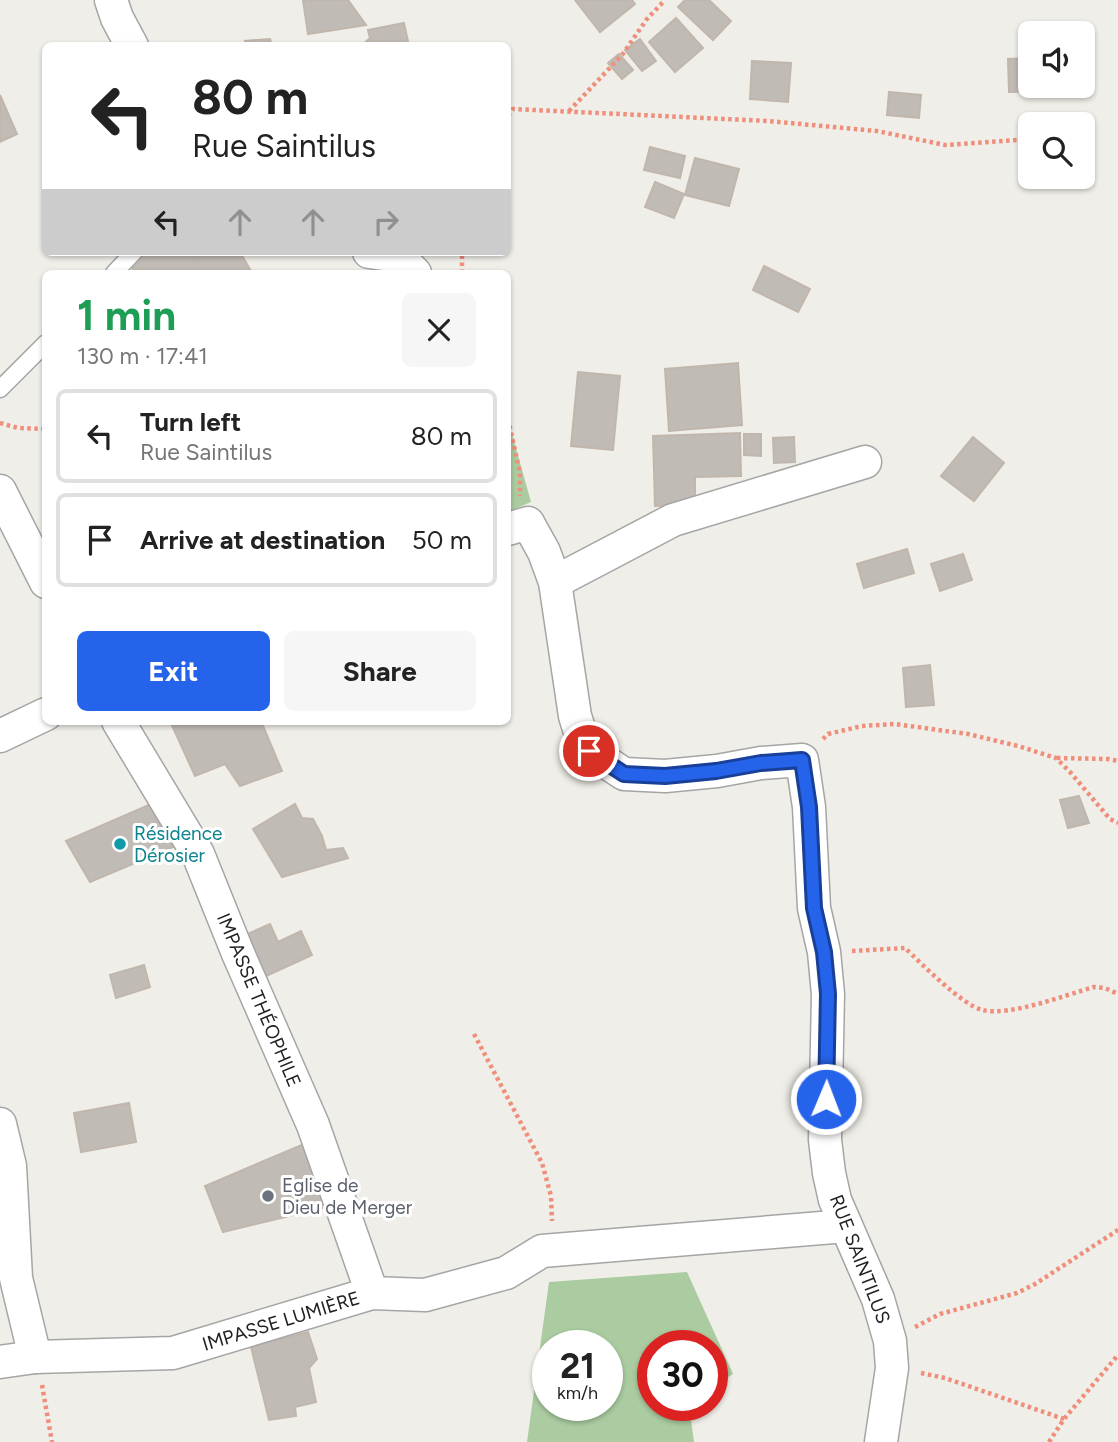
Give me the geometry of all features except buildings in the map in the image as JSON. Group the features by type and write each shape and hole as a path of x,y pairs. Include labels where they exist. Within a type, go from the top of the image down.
{"street":[{"path":"111,0 130,42"},
{"path":"398,256 412,270"},
{"path":"555,582 673,520 865,462"},
{"path":"0,491 42,574"},
{"path":"518,526 544,552 555,582 575,716 589,751 624,774 665,776 802,760"},
{"path":"0,736 42,716"},
{"name":"IMPASSE THÉOPHILE","path":"120,725 198,854 313,1125 372,1293"},
{"name":"RUE SAINTILUS","path":"802,760 809,807 814,908 824,952 828,994 825,1140 835,1200 878,1299 891,1355 881,1442"},
{"path":"0,1124 10,1166 16,1278 35,1357"},
{"name":"IMPASSE LUMIÈRE","path":"0,1362 35,1357 173,1353 372,1293 425,1294 506,1273 542,1251 846,1226"}],"lane":[{"path":"117,270 130,256"},
{"path":"0,389 42,347"}],"path":[{"path":"569,111 622,55 647,19 665,0"},
{"path":"511,112 513,109 569,111 768,121 877,131 945,145 1018,140"},
{"path":"0,423 19,428 42,429"},
{"path":"511,432 520,473 518,526"},
{"path":"802,760 828,734 863,726 895,724 968,734 1056,758 1118,761"},
{"path":"1056,758 1110,819 1118,823"},
{"path":"824,952 905,948 958,996 980,1010 1017,1009 1094,987 1105,988 1118,994"},
{"path":"474,1034 542,1163 551,1196 553,1224 542,1251"},
{"path":"1064,1419 945,1378 891,1355 928,1319 1017,1293 1118,1230"},
{"path":"1049,1442 1064,1419 1118,1355"},
{"path":"35,1357 52,1442"}],"green space":[{"path":"511,431 531,502 511,511"},
{"path":"687,1272 713,1330 637,1330 637,1421 691,1421 694,1442 527,1442 532,1406 532,1421 623,1421 623,1330 542,1330 549,1282"},
{"path":"728,1363 733,1374 728,1377"}],"place":[{"name":"Résidence Dérosier","path":"120,844"},
{"name":"Eglise de Dieu de Merger","path":"268,1196"}],"route":[{"path":"589,751 624,774 665,776 802,760 809,807 814,908 824,952 828,994 826,1099"}]}
